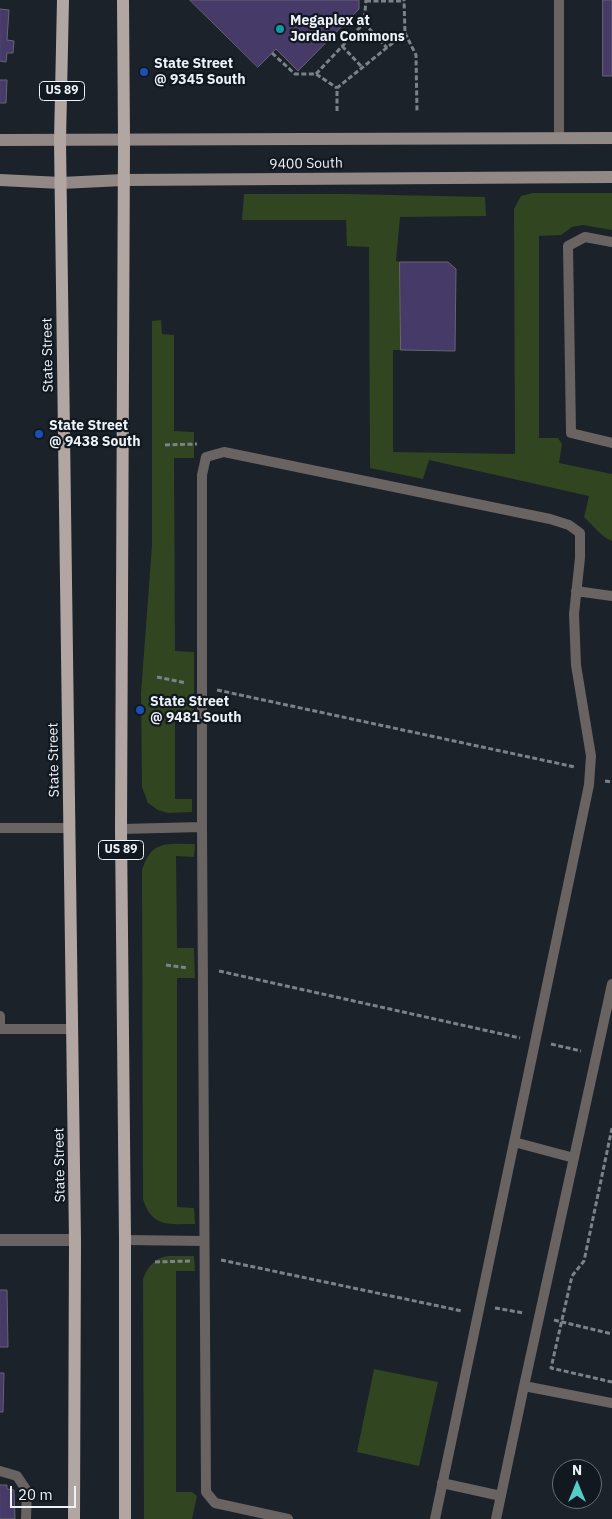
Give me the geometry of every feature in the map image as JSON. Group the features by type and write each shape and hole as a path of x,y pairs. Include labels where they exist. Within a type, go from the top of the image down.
{"main road":[{"name":"State Street","path":"63,0 60,141 73,1029 75,1240 74,1519"},
{"name":"US 89","path":"124,0 121,829 125,1240 125,1519"}],"street":[{"name":"9400 South","path":"0,140 612,138"},
{"name":"9400 South","path":"0,180 61,183 123,180 612,176"},
{"path":"0,1240 75,1240"}],"lane":[{"path":"559,0 560,138"},
{"path":"612,242 585,237 568,246 571,434 612,443"},
{"path":"288,1519 215,1504 206,1492 202,475 206,457 224,452 550,519 569,525 580,533 580,558 574,614 576,665 591,756 586,801 435,1519"},
{"path":"576,591 612,596"},
{"path":"121,829 202,827"},
{"path":"0,828 70,828"},
{"path":"496,1519 612,984"},
{"path":"0,1016 0,1029 73,1029"},
{"path":"514,1142 574,1158"},
{"path":"125,1240 204,1241"},
{"path":"524,1386 612,1403"},
{"path":"0,1470 17,1476 27,1491 26,1519"},
{"path":"442,1483 501,1496"}],"path":[{"path":"316,74 364,23 366,0 404,0 405,33 416,54 417,111"},
{"path":"364,23 387,48"},
{"path":"336,111 337,88 405,33"},
{"path":"342,46 362,67"},
{"path":"272,53 296,74 316,74 337,88"},
{"path":"165,445 198,444"},
{"path":"157,677 580,768 602,780 612,782"},
{"path":"166,965 219,971 597,1055"},
{"path":"612,1128 584,1262 572,1276 551,1368 612,1382"},
{"path":"155,1262 226,1260 466,1312 494,1308 612,1334"}],"green space":[{"path":"533,193 612,193 612,230 583,225 572,227 561,235 539,236 539,438 558,438 562,444 559,463 612,474 612,541 601,534 584,517 589,496 429,460 423,479 370,468 369,247 347,246 346,220 242,220 244,194 485,197 486,216 400,217 396,261 400,262 401,350 393,350 393,452 515,454 514,209 521,196"},
{"path":"161,320 162,334 174,335 174,431 194,432 194,458 174,458 175,651 194,652 194,715 175,716 175,799 192,799 192,812 168,813 158,810 148,803 142,787 141,693 152,545 152,321"},
{"path":"195,844 194,857 176,856 177,948 194,948 195,978 177,978 177,1207 194,1208 195,1224 169,1224 157,1220 151,1215 143,1199 142,870 151,853 162,845"},
{"path":"168,1256 194,1256 195,1271 176,1271 176,1492 192,1492 197,1496 192,1519 144,1519 143,1279 152,1263"},
{"path":"374,1369 438,1382 419,1466 357,1452"}],"building":[{"name":"Megaplex at Jordan Commons","path":"190,0 359,0 359,9 298,71 276,49 258,67"},
{"path":"603,0 612,0 612,76 603,76"},
{"path":"0,9 9,10 7,40 14,41 13,53 7,53 6,62 0,61"},
{"path":"0,80 7,80 6,103 0,103"},
{"path":"400,262 448,262 456,269 455,351 401,350"},
{"path":"0,1290 7,1290 8,1347 0,1347"},
{"path":"0,1373 4,1373 3,1412 0,1412"},
{"path":"0,1485 7,1485 7,1489 14,1490 15,1519 0,1519"}],"place":[{"name":"Megaplex at Jordan Commons","path":"280,29"},
{"name":"State Street @ 9345 South","path":"144,72"},
{"name":"State Street @ 9438 South","path":"39,434"},
{"name":"State Street @ 9481 South","path":"140,710"}]}
